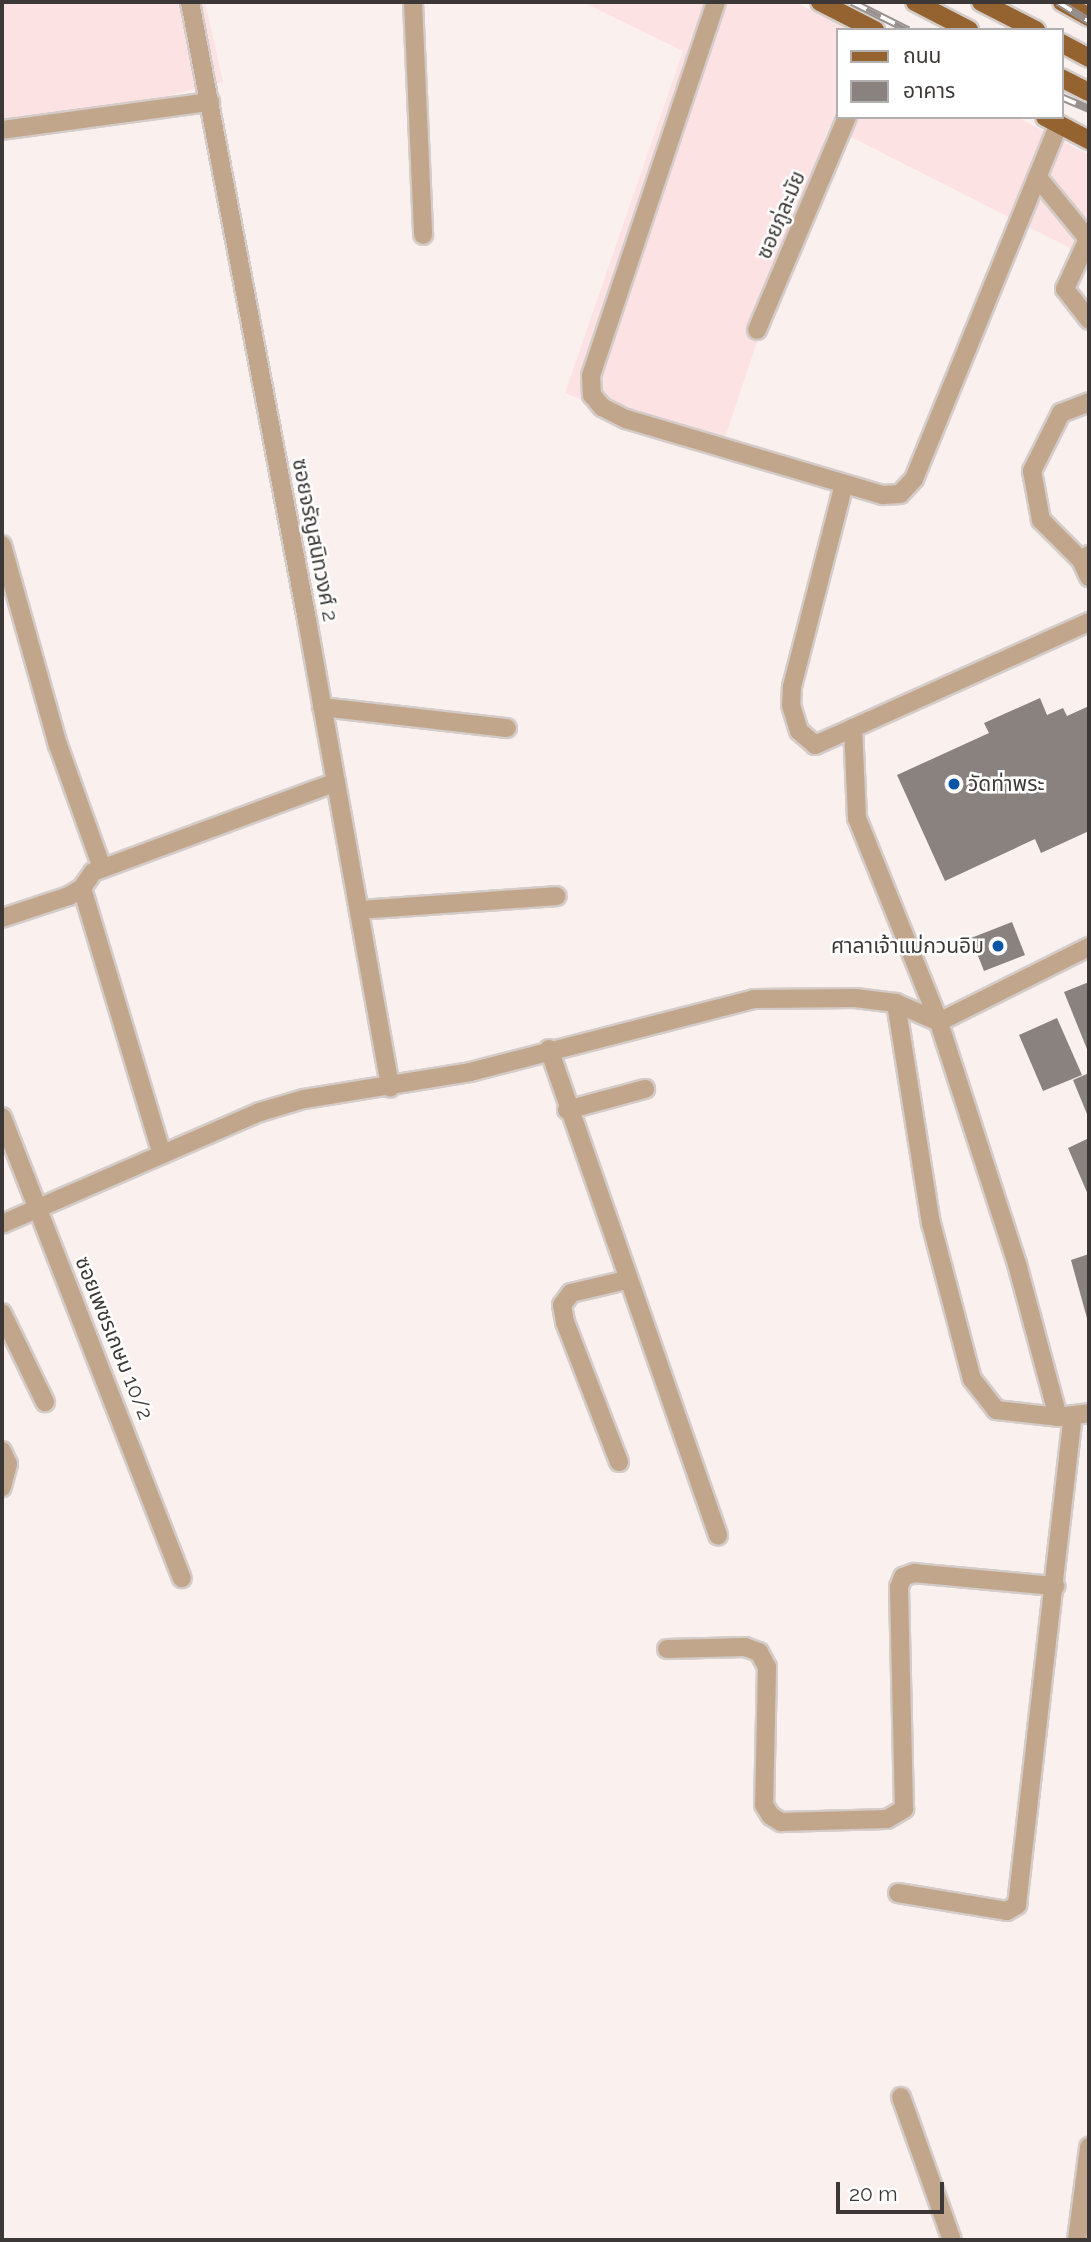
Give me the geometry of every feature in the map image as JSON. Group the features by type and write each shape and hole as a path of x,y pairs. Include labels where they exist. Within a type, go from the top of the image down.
{"main road":[{"path":"820,2 871,28"},
{"path":"915,2 965,28"},
{"path":"981,2 1031,28"},
{"path":"1062,2 1089,16"},
{"path":"1063,44 1089,58"},
{"path":"1063,79 1089,92"},
{"path":"1052,121 1089,140"}],"street":[{"name":"ซอยจรัญสนิทวงศ์ 2","path":"190,2 323,707 390,1088"},
{"path":"413,2 423,235"},
{"path":"716,2 591,376 592,395 602,407 626,419 883,495 900,494 914,479 1039,179 1052,121"},
{"path":"2,130 210,102"},
{"name":"ซอยภู่ละมัย","path":"757,330 846,119"},
{"path":"1039,179 1089,239 1065,289 1089,320"},
{"path":"1089,402 1061,413 1032,471 1041,520 1085,558 1089,577"},
{"path":"844,484 792,687 792,705 799,731 815,745 1089,622"},
{"path":"2,545 58,745 102,868"},
{"path":"323,707 508,728"},
{"path":"853,728 857,818 939,1022 1017,1264 1073,1415 1017,1905 1007,1911 898,1893"},
{"path":"2,918 82,888 93,872 102,868 336,782"},
{"path":"82,888 162,1154"},
{"path":"359,909 557,896"},
{"path":"939,1022 1089,947"},
{"path":"2,1224 260,1112 304,1099 390,1088 470,1072 549,1049 754,999 855,998 896,1003 939,1022"},
{"path":"896,1003 930,1223 972,1379 996,1410 1073,1415"},
{"path":"549,1049 567,1110 626,1280 718,1535"},
{"path":"567,1110 645,1089"},
{"name":"ซอยเพชรเกษม 10/2","path":"2,1117 36,1209 99,1357 182,1578"},
{"path":"619,1462 565,1322 562,1305 571,1293 626,1280"},
{"path":"2,1313 45,1402"},
{"path":"2,1451 8,1464 2,1487"},
{"path":"667,1649 745,1647 759,1653 767,1667 764,1805 771,1816 781,1822 887,1819 904,1809 899,1587 903,1577 914,1573 1055,1586"},
{"path":"901,2097 952,2240"},
{"path":"1077,2240 1089,2147"}],"shaded area":[{"path":"2,2 205,2 223,82 2,138"},
{"path":"582,2 795,2 845,28 836,28 836,119 1021,119 1089,155 1089,269 1068,247 829,126 719,456 565,393 683,51"}],"building":[{"path":"1040,698 1047,715 1063,708 1067,716 1089,706 1089,831 1041,853 1035,839 945,881 897,775 989,733 984,723"},
{"name":"ศาลาเจ้าแม่กวนอิม","path":"1012,922 1025,955 984,971 971,938"},
{"path":"1089,982 1089,1054 1064,992"},
{"path":"1057,1018 1082,1075 1043,1091 1019,1035"},
{"path":"1089,1073 1089,1119 1073,1080"},
{"path":"1089,1138 1089,1197 1068,1148"},
{"path":"1089,1254 1089,1322 1088,1322 1071,1260"}],"railway":[{"path":"852,2 904,28"},
{"path":"1058,2 1089,21"},
{"path":"1063,98 1089,109"}],"place":[{"name":"วัดท่าพระ","path":"954,784"},
{"name":"ศาลาเจ้าแม่กวนอิม","path":"998,946"}]}
